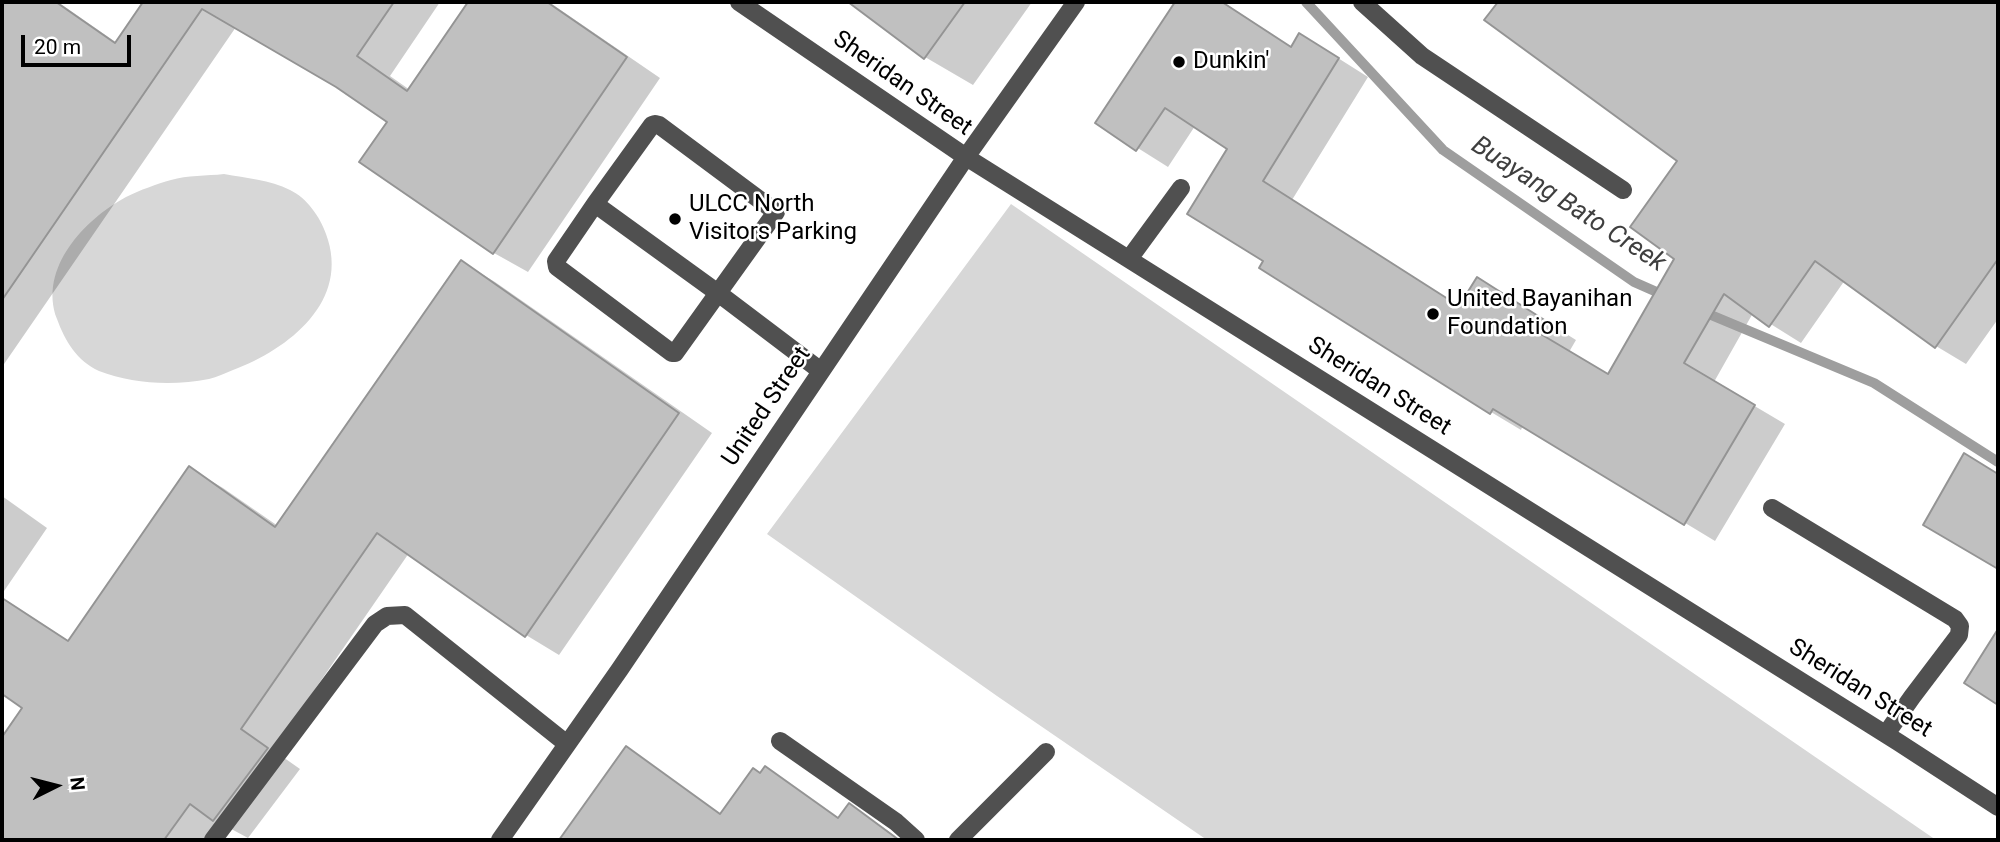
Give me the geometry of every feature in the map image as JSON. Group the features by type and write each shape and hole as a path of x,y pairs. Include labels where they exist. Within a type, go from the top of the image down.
{"street":[{"name":"Sheridan Street","path":"739,2 966,157 1998,807"},
{"name":"United Street","path":"500,840 966,157 1076,2"},
{"path":"1362,2 1422,56 1623,190"},
{"path":"652,125 659,125 776,212 718,293 675,353 672,353 557,267 556,261 652,125"},
{"path":"1129,259 1181,188"},
{"path":"595,204 821,372"},
{"path":"1772,508 1955,619 1960,626 1959,635 1886,734"},
{"path":"213,840 375,624 387,616 405,615 568,744"},
{"path":"780,741 896,822 916,840"},
{"path":"958,840 1046,752"}],"shaded area":[{"path":"224,174 266,182 290,190 307,203 320,221 331,258 330,281 322,301 310,319 275,349 254,361 209,379 181,383 139,381 99,371 84,362 64,335 53,300 54,282 69,247 95,218 131,194 177,178"},
{"path":"1011,204 1936,840 1207,840 997,696 767,534"}],"building":[{"path":"2,2 56,2 115,43 143,2 394,2 357,56 407,91 468,2 547,2 627,57 493,254 359,162 387,122 336,87 202,9 2,300"},
{"path":"848,2 965,2 924,59"},
{"path":"1175,2 1222,2 1291,47 1299,33 1339,58 1263,181 1459,306 1477,277 1546,321 1539,333 1608,374 1674,259 1630,227 1677,161 1484,20 1498,2 1998,2 1998,259 1935,348 1815,261 1769,327 1724,294 1684,363 1755,405 1684,525 1493,409 1490,414 1259,268 1263,261 1187,214 1227,149 1165,108 1136,151 1095,123"},
{"path":"461,260 679,413 525,637 377,533 241,729 268,748 213,821 190,804 164,840 2,840 2,737 22,708 2,694 2,598 68,641 189,466 275,527"},
{"path":"1964,453 1998,474 1998,569 1923,525"},
{"path":"1998,629 1998,705 1964,683"},
{"path":"626,746 720,814 753,768 760,773 765,766 838,818 849,803 899,840 559,840"}],"waterway":[{"name":"Buayang Bato Creek","path":"1306,2 1443,150 1634,282 1668,297"},
{"name":"Buayang Bato Creek","path":"1699,310 1874,383 1998,462"}],"place":[{"name":"Dunkin'","path":"1179,62"},
{"name":"ULCC North Visitors Parking","path":"675,219"},
{"name":"United Bayanihan Foundation","path":"1433,314"}]}
